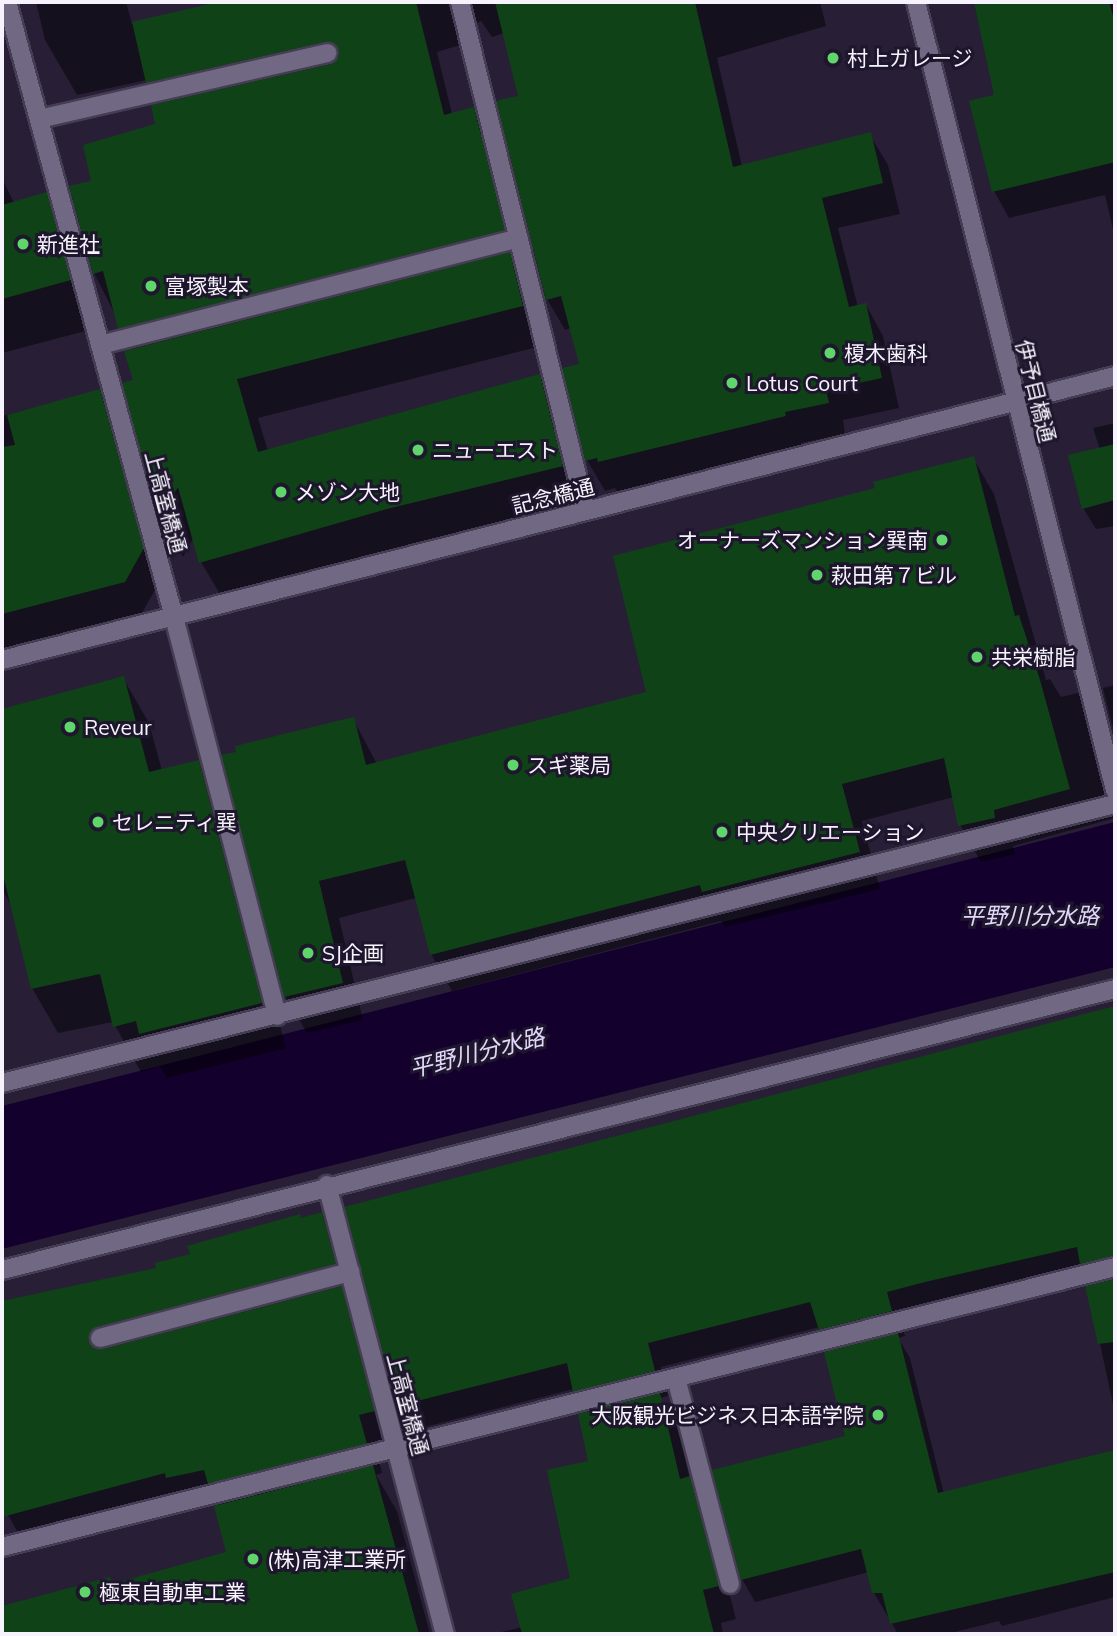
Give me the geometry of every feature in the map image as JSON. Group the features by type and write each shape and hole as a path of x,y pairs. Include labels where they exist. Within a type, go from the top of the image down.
{"street":[{"name":"上高室橋通","path":"7,2 174,617 277,1016"},
{"path":"460,2 586,511"},
{"name":"伊予目橋通","path":"916,2 1115,790"},
{"path":"39,119 328,53"},
{"path":"100,345 519,238"},
{"name":"記念橋通","path":"2,660 1115,376"},
{"path":"2,1083 1115,804"},
{"path":"2,1270 327,1185 1115,989"},
{"name":"上高室橋通","path":"327,1185 445,1634"},
{"path":"2,1547 1115,1267"},
{"path":"100,1338 350,1272"},
{"path":"677,1378 730,1584"}],"water":[{"name":"平野川分水路","path":"1115,822 1115,967 2,1249 2,1106"}],"building":[{"path":"218,2 416,2 444,115 474,107 505,230 118,329 103,271 93,274 69,186 91,181 83,145 155,124 151,105 331,64 339,56 336,45 325,42 146,83 132,22"},
{"path":"495,2 695,2 733,167 871,132 883,183 822,198 849,307 866,303 882,378 826,390 829,403 785,412 786,416 598,462 597,458 585,461 562,368 579,364 561,296 546,300 496,101 518,96"},
{"path":"974,2 1109,2 1115,23 1115,162 992,192 969,101 994,95"},
{"name":"新進社","path":"47,192 71,280 2,299 2,205"},
{"path":"510,252 523,306 237,379 258,452 540,374 563,466 387,509 199,563 178,487 159,520 122,383 133,380 124,351"},
{"path":"100,389 144,548 125,582 2,614 2,447 15,445 7,415"},
{"path":"1115,444 1115,500 1082,509 1068,455"},
{"path":"974,456 1015,616 1019,615 1040,680 1070,789 994,810 995,818 958,826 944,758 842,784 860,852 702,892 700,885 430,955 405,860 319,881 343,983 284,997 221,755 236,752 235,746 354,717 366,765 646,692 613,556 875,488 873,482"},
{"path":"124,676 149,772 199,760 262,1003 139,1034 136,1021 113,1027 100,974 31,989 2,871 2,709"},
{"path":"1115,1006 1115,1256 1080,1264 1077,1247 925,1282 887,1292 892,1311 819,1330 810,1302 648,1343 655,1371 573,1392 567,1363 397,1406 344,1207"},
{"path":"322,1212 336,1264 97,1327 89,1340 103,1349 342,1286 375,1411 359,1415 367,1444 208,1484 204,1470 166,1478 165,1473 2,1517 2,1301 156,1268 155,1263 190,1254 187,1246 300,1214 301,1218"},
{"path":"1115,1279 1115,1342 1098,1344 1085,1286"},
{"path":"898,1333 938,1493 1115,1450 1115,1572 890,1624 882,1593 872,1593 861,1549 741,1580 712,1470 845,1436 824,1352"},
{"path":"660,1393 680,1479 690,1476 719,1586 703,1590 714,1634 522,1634 511,1594 570,1578 547,1470 588,1461 578,1414"},
{"name":"(株)高津工業所","path":"373,1465 419,1634 2,1634 2,1606 110,1577 112,1584 226,1552 214,1506"}],"place":[{"name":"村上ガレージ","path":"833,58"},
{"name":"新進社","path":"23,244"},
{"name":"富塚製本","path":"151,286"},
{"name":"榎木歯科","path":"830,353"},
{"name":"Lotus Court","path":"732,383"},
{"name":"ニューエスト","path":"418,450"},
{"name":"メゾン大地","path":"281,492"},
{"name":"オーナーズマンション巽南","path":"942,540"},
{"name":"萩田第７ビル","path":"817,575"},
{"name":"共栄樹脂","path":"977,657"},
{"name":"Reveur","path":"70,727"},
{"name":"スギ薬局","path":"513,765"},
{"name":"セレニティ巽","path":"98,822"},
{"name":"中央クリエーション","path":"722,832"},
{"name":"SJ企画","path":"308,953"},
{"name":"大阪観光ビジネス日本語学院","path":"878,1415"},
{"name":"(株)高津工業所","path":"253,1559"},
{"name":"極東自動車工業","path":"85,1592"}]}
